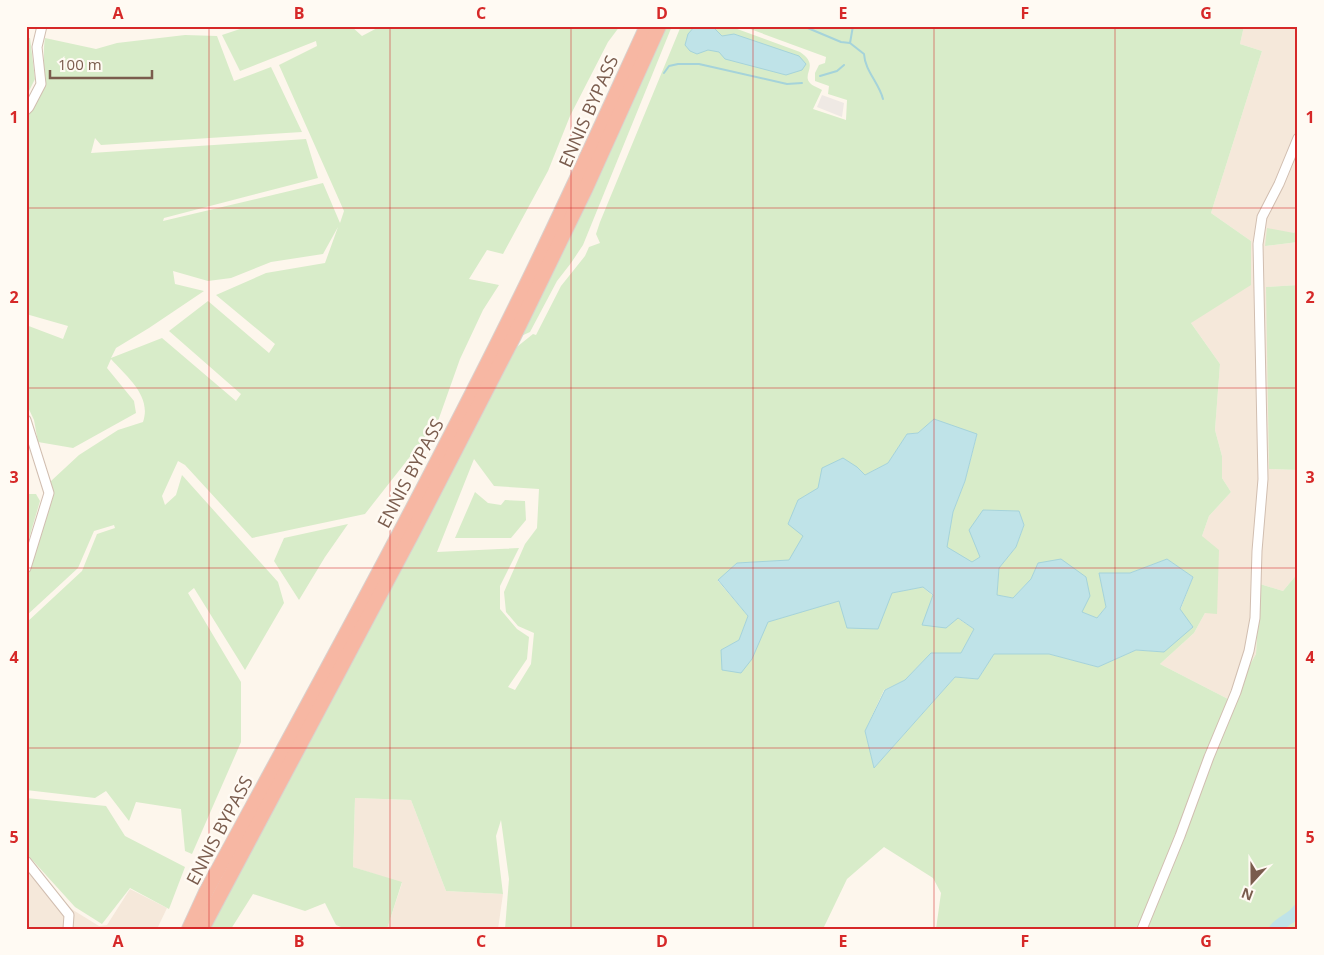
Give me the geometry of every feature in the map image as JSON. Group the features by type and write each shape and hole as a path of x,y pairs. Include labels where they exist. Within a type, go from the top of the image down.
{"highway":[{"name":"ENNIS BYPASS","path":"189,929 206,892 438,462 580,175 646,26"},
{"name":"ENNIS BYPASS","path":"202,929 417,525 514,336 585,190 659,26"}],"street":[{"path":"26,110 41,84 37,47 42,26"},
{"path":"1142,929 1236,692 1249,651 1255,618 1257,552 1263,479 1258,244 1262,217 1280,184 1298,138"},
{"path":"26,420 48,493 26,568"},
{"path":"26,861 70,915 68,929"}],"shaded area":[{"path":"1244,26 1298,26 1298,228 1294,233 1266,246 1298,242 1298,285 1267,287 1269,469 1298,470 1298,573 1283,591 1260,584 1256,654 1230,700 1160,664 1194,633 1205,613 1217,613 1202,536 1209,516 1231,492 1222,478 1222,456 1215,430 1220,364 1191,323 1251,241 1211,213 1262,51 1240,44"},
{"path":"822,95 844,103 842,117 817,107"},
{"path":"355,798 411,800 446,891 503,894 498,929 387,929 402,883 353,867"},
{"path":"26,865 73,910 99,926 107,925 130,889 167,908 157,929 26,929"}],"green space":[{"path":"351,26 362,36 381,26 620,26 608,42 570,116 548,171 503,254 487,250 469,279 499,285 483,310 460,359 438,421 365,514 252,538 185,465 178,461 162,496 165,505 176,495 182,475 278,582 284,603 245,670 194,588 188,593 241,682 241,742 192,854 185,851 181,809 136,802 129,821 106,791 95,798 26,790 26,623 82,571 97,534 115,528 114,525 94,531 78,568 26,616 26,577 51,494 51,481 79,455 118,430 143,422 145,413 141,395 131,380 111,359 107,368 134,401 136,413 73,448 38,442 34,420 26,403 26,325 63,339 68,326 26,314 26,112 37,98 42,86 45,38 96,49 117,43 185,35 217,36 234,81 271,67 302,132 101,145 95,138 91,153 306,139 318,178 164,218 163,221 323,183 340,223 344,211 279,65 317,46 316,41 240,71 222,35 246,27","holes":["338,227 325,263 266,273 216,295 275,344 269,353 208,301 169,331 241,394 236,401 162,338 111,358 116,348 204,291 175,284 173,271 208,281 231,278 271,262 323,254"]},
{"path":"656,26 672,26 583,245 557,281 530,332 519,337"},
{"path":"681,26 729,26 800,52 809,62 808,80 812,85 822,90 813,109 846,120 847,100 828,94 829,86 815,81 815,73 819,65 825,63 826,57 742,26 1244,26 1240,44 1262,51 1211,213 1251,241 1251,285 1191,323 1220,364 1215,430 1222,456 1222,478 1231,492 1209,516 1202,536 1219,550 1217,614 1205,613 1194,633 1160,664 1230,700 1256,654 1260,584 1283,591 1298,573 1298,929 936,929 941,893 933,878 884,847 847,879 823,929 505,929 509,879 501,820 496,836 503,894 446,891 411,800 355,798 353,867 402,882 387,929 346,929 336,925 325,903 305,911 253,894 231,929 209,929 513,350 533,334 536,335 561,286 585,256 589,247 600,243 596,234","holes":["934,419 977,435 965,481 953,512 946,547 972,563 980,557 983,510 1019,511 1024,525 1016,547 999,568 997,595 1013,598 1031,579 1038,563 1082,612 1097,618 1106,607 1100,573 1130,573 1167,559 1193,577 1164,652 1136,650 1098,667 1049,654 994,654 978,679 955,677 874,768 865,731 884,690 905,680 931,653 961,653 974,629 957,618 923,587 839,601 767,622 752,659 721,650 739,640 748,616 718,581 737,563 789,561 804,536 798,500 857,467 865,475 888,463 907,434 918,433","474,459 494,486 539,489 537,528 525,544 504,592 506,612 518,626 534,633 531,664 515,690 508,687 527,659 529,637 517,629 500,609 500,586 519,548 437,552"]},
{"path":"26,38 30,38 35,79 26,97"},
{"path":"1267,228 1294,233 1298,228 1298,242 1265,246"},
{"path":"1298,285 1298,470 1269,469 1266,287"},
{"path":"475,492 488,503 501,505 505,500 525,501 526,520 511,538 455,538"},
{"path":"26,494 36,494 40,501 26,549"},
{"path":"348,524 299,600 274,561 284,538"},
{"path":"26,798 106,806 125,836 185,867 169,909 130,888 102,924 75,907 26,853"}],"water":[{"path":"695,26 712,26 722,36 734,34 799,56 806,64 802,70 786,75 725,59 719,52 708,50 697,54 690,51 685,45 688,34"},
{"path":"934,419 977,434 965,481 953,512 947,547 972,562 980,557 969,530 983,510 1019,511 1024,525 1016,547 999,568 997,595 1013,598 1031,579 1038,563 1061,559 1086,577 1090,596 1082,612 1097,618 1106,607 1099,573 1130,573 1167,559 1193,577 1180,609 1193,627 1164,652 1136,650 1098,667 1049,654 994,654 978,679 955,677 874,768 865,731 885,690 905,680 931,653 961,653 974,629 958,618 946,628 922,625 933,595 923,587 892,593 878,629 847,628 839,601 768,622 752,659 741,673 722,670 721,650 739,640 748,616 718,580 737,563 789,560 803,536 788,524 798,500 818,488 822,468 843,458 865,475 888,463 907,434 918,433"}],"waterway":[{"path":"803,26 841,42 850,43 864,54 867,66 883,99"},
{"path":"850,43 853,26"},
{"path":"664,73 669,66 699,64 787,84 802,83"},
{"path":"820,76 837,71 844,65"},
{"path":"1275,929 1298,910"}]}
